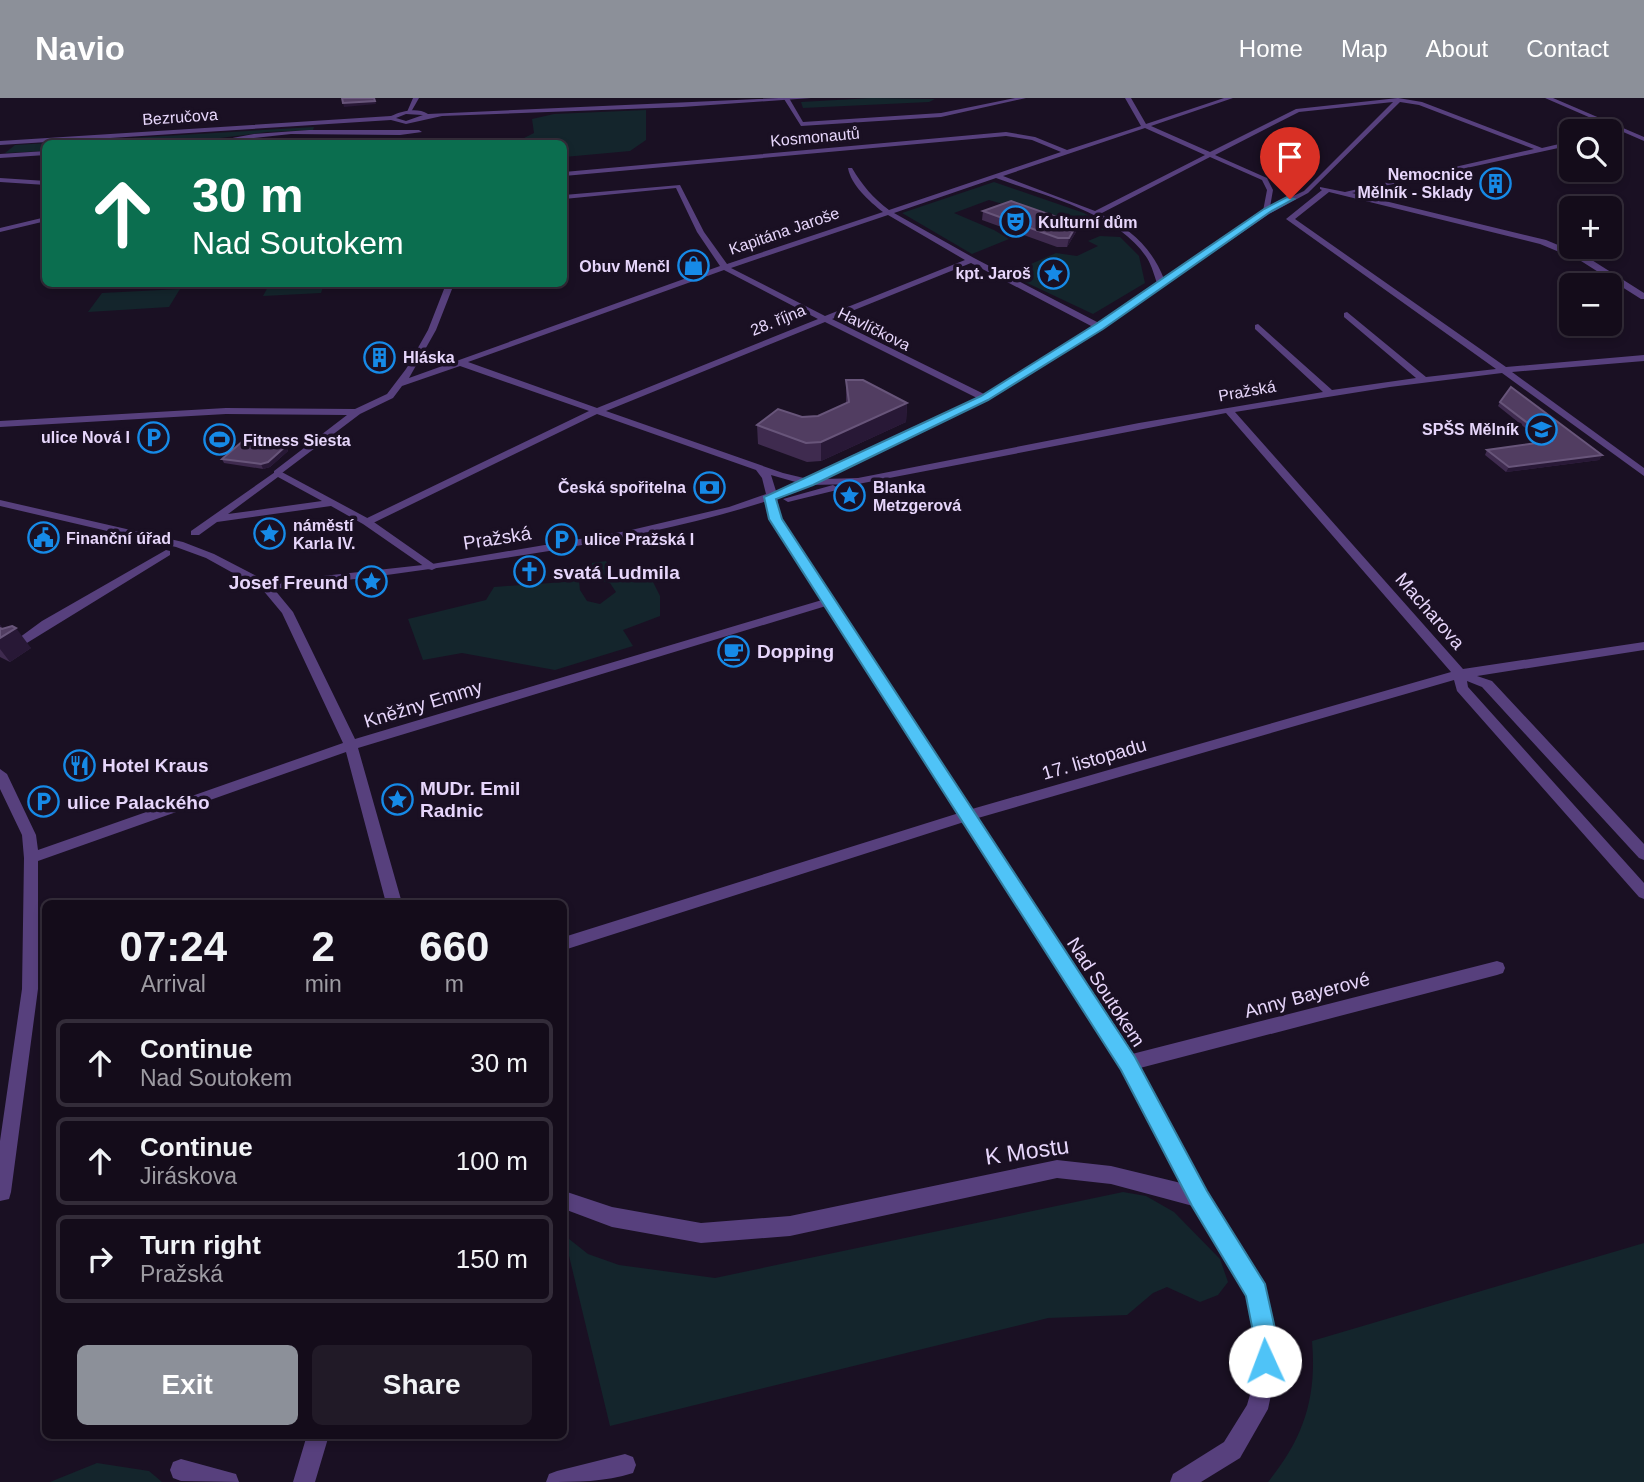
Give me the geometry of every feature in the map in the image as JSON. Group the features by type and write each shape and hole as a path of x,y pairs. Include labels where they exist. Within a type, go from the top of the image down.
{"street":[{"path":"416,98 409,111 420,112 426,116"},
{"path":"410,122 426,116 808,98"},
{"path":"787,99 801,124 941,115 1023,98"},
{"path":"1128,98 1140,122 1145,126 1265,179 1270,190 1266,212"},
{"name":"Kapitána Jaroše","path":"357,412 390,396 400,384 725,268 1230,98"},
{"path":"1548,98 1594,119"},
{"path":"1096,213 1298,110 1400,99 1420,103 1542,150"},
{"path":"461,363 759,468 809,482 985,398 1099,327 1266,212 1314,186 1400,99"},
{"name":"Bezručova","path":"44,140 392,118 409,111"},
{"name":"Bezručova","path":"392,118 398,122 410,122"},
{"path":"410,122 417,126 422,140"},
{"path":"1622,132 1644,130"},
{"name":"Bezručova","path":"221,140 342,131 374,134 419,132"},
{"path":"1622,132 1644,139"},
{"name":"Kosmonautů","path":"567,174 1006,134 1033,138 1066,152"},
{"name":"Bezručova","path":"0,143 42,140"},
{"path":"0,156 12,142"},
{"path":"1343,193 1559,146"},
{"path":"0,156 42,153"},
{"path":"850,169 874,202 888,212 971,260 1099,327"},
{"path":"996,176 1096,213 1113,222 1150,256 1161,283 1164,282"},
{"path":"0,180 42,183"},
{"path":"567,197 678,186 725,268"},
{"path":"1314,186 1543,242 1584,259 1644,297"},
{"path":"1328,189 1290,219 1644,473"},
{"path":"0,230 42,220"},
{"name":"28. října","path":"597,411 971,260"},
{"name":"Havlíčkova","path":"725,268 823,320 985,398"},
{"path":"400,384 432,330 449,287"},
{"path":"1347,315 1424,380"},
{"path":"1258,327 1331,394"},
{"name":"Pražská","path":"732,509 770,496 883,477 1228,410 1501,369 1644,358"},
{"name":"Macharova","path":"1228,410 1460,674 1487,684 1644,854"},
{"path":"0,424 226,411 357,412"},
{"path":"367,522 597,411"},
{"path":"195,533 357,412"},
{"path":"860,456 858,464 863,471 883,477"},
{"path":"759,468 765,473 770,496"},
{"path":"278,473 367,522 432,567"},
{"name":"Pražská","path":"266,586 432,567 627,534 732,509 809,482 858,481"},
{"name":"Nad Soutokem","path":"770,496 776,519 1128,1063 1199,1198"},
{"path":"0,503 179,544 210,556 266,586 287,612 351,746 393,900"},
{"path":"215,519 333,503"},
{"path":"18,643 166,553"},
{"name":"Kněžny Emmy","path":"31,858 351,746 830,601"},
{"name":"17. listopadu","path":"567,943 967,816 1460,674 1644,646"},
{"path":"1460,674 1462,688 1644,893"},
{"path":"0,774 29,835 31,858 30,989 2,1192"},
{"name":"Anny Bayerové","path":"1128,1063 1497,968"},
{"name":"K Mostu","path":"567,1201 612,1217 701,1233 790,1226 1056,1169 1088,1170 1154,1184 1199,1198"},
{"path":"1181,1482 1232,1450 1256,1409 1264,1381 1267,1342 1257,1292 1199,1198"},
{"path":"304,1482 317,1439"},
{"path":"557,1482 625,1465"},
{"path":"181,1470 228,1482"}],"shaded area":[{"path":"872,98 935,99 929,102 803,108 801,102"},
{"path":"646,110 646,140 630,151 567,157 567,140 520,140 534,133 532,119 554,114"},
{"path":"314,127 313,130 267,132 204,140 98,140"},
{"path":"42,143 42,151 5,153 15,145"},
{"path":"994,182 1084,213 1113,230 1096,230 1037,209 1013,207 989,200 954,213 1009,239 972,254 902,213"},
{"path":"1100,236 1120,237 1139,256 1145,283 1093,314 1008,274 1056,253 1077,256 1098,246 1088,241"},
{"path":"268,287 323,287 321,293 263,296"},
{"path":"180,289 169,307 88,312 102,293"},
{"path":"606,561 616,578 649,574 660,596 660,616 623,630 633,646 555,670 462,653 423,660 408,619 486,600 494,587 579,581 580,590 587,601 600,604 616,592 610,583 588,577 592,563"},
{"path":"1123,1192 1146,1196 1174,1212 1220,1259 1228,1282 1218,1295 1200,1302 1167,1287 1153,1293 1127,1315 1048,1318 610,1426 567,1247 567,1237 588,1254 619,1265 715,1278"},
{"path":"1644,1243 1644,1482 1268,1482 1291,1449 1305,1416 1312,1380 1312,1341"},
{"path":"97,1463 149,1471 162,1482 50,1482"}],"building":[{"path":"342,98 374,98 375,101 343,103"},
{"path":"1011,201 1077,224 1069,238 1058,238 983,211"},
{"path":"846,380 863,380 907,403 821,442 806,443 757,425 778,409 802,417 818,416 849,402"},
{"path":"1511,387 1602,455 1509,467 1487,450 1551,441 1500,402"},
{"path":"244,440 286,446 268,462 261,464 222,459"},
{"path":"0,628 16,628 0,638"}],"place":[{"name":"Nemocnice Mělník - Sklady","path":"1496,183"},
{"name":"Kulturní dům","path":"1015,222"},
{"name":"Obuv Menčl","path":"693,266"},
{"name":"kpt. Jaroš","path":"1054,273"},
{"name":"Hláska","path":"380,357"},
{"name":"SPŠS Mělník","path":"1542,429"},
{"name":"ulice Nová I","path":"153,437"},
{"name":"Fitness Siesta","path":"220,440"},
{"name":"Česká spořitelna","path":"709,487"},
{"name":"Blanka Metzgerová","path":"850,496"},
{"name":"náměstí Karla IV.","path":"270,534"},
{"name":"Finanční úřad","path":"43,538"},
{"name":"ulice Pražská I","path":"561,539"},
{"name":"svatá Ludmila","path":"530,572"},
{"name":"Josef Freund","path":"371,582"},
{"name":"Dopping","path":"734,651"},
{"name":"Hotel Kraus","path":"79,765"},
{"name":"MUDr. Emil Radnic","path":"397,799"},
{"name":"ulice Palackého","path":"44,802"}],"route":[{"path":"1265,1361 1267,1342 1257,1292 1199,1198 1128,1063 776,519 770,497 796,488 985,398 1099,327 1267,211 1290,199"}]}
